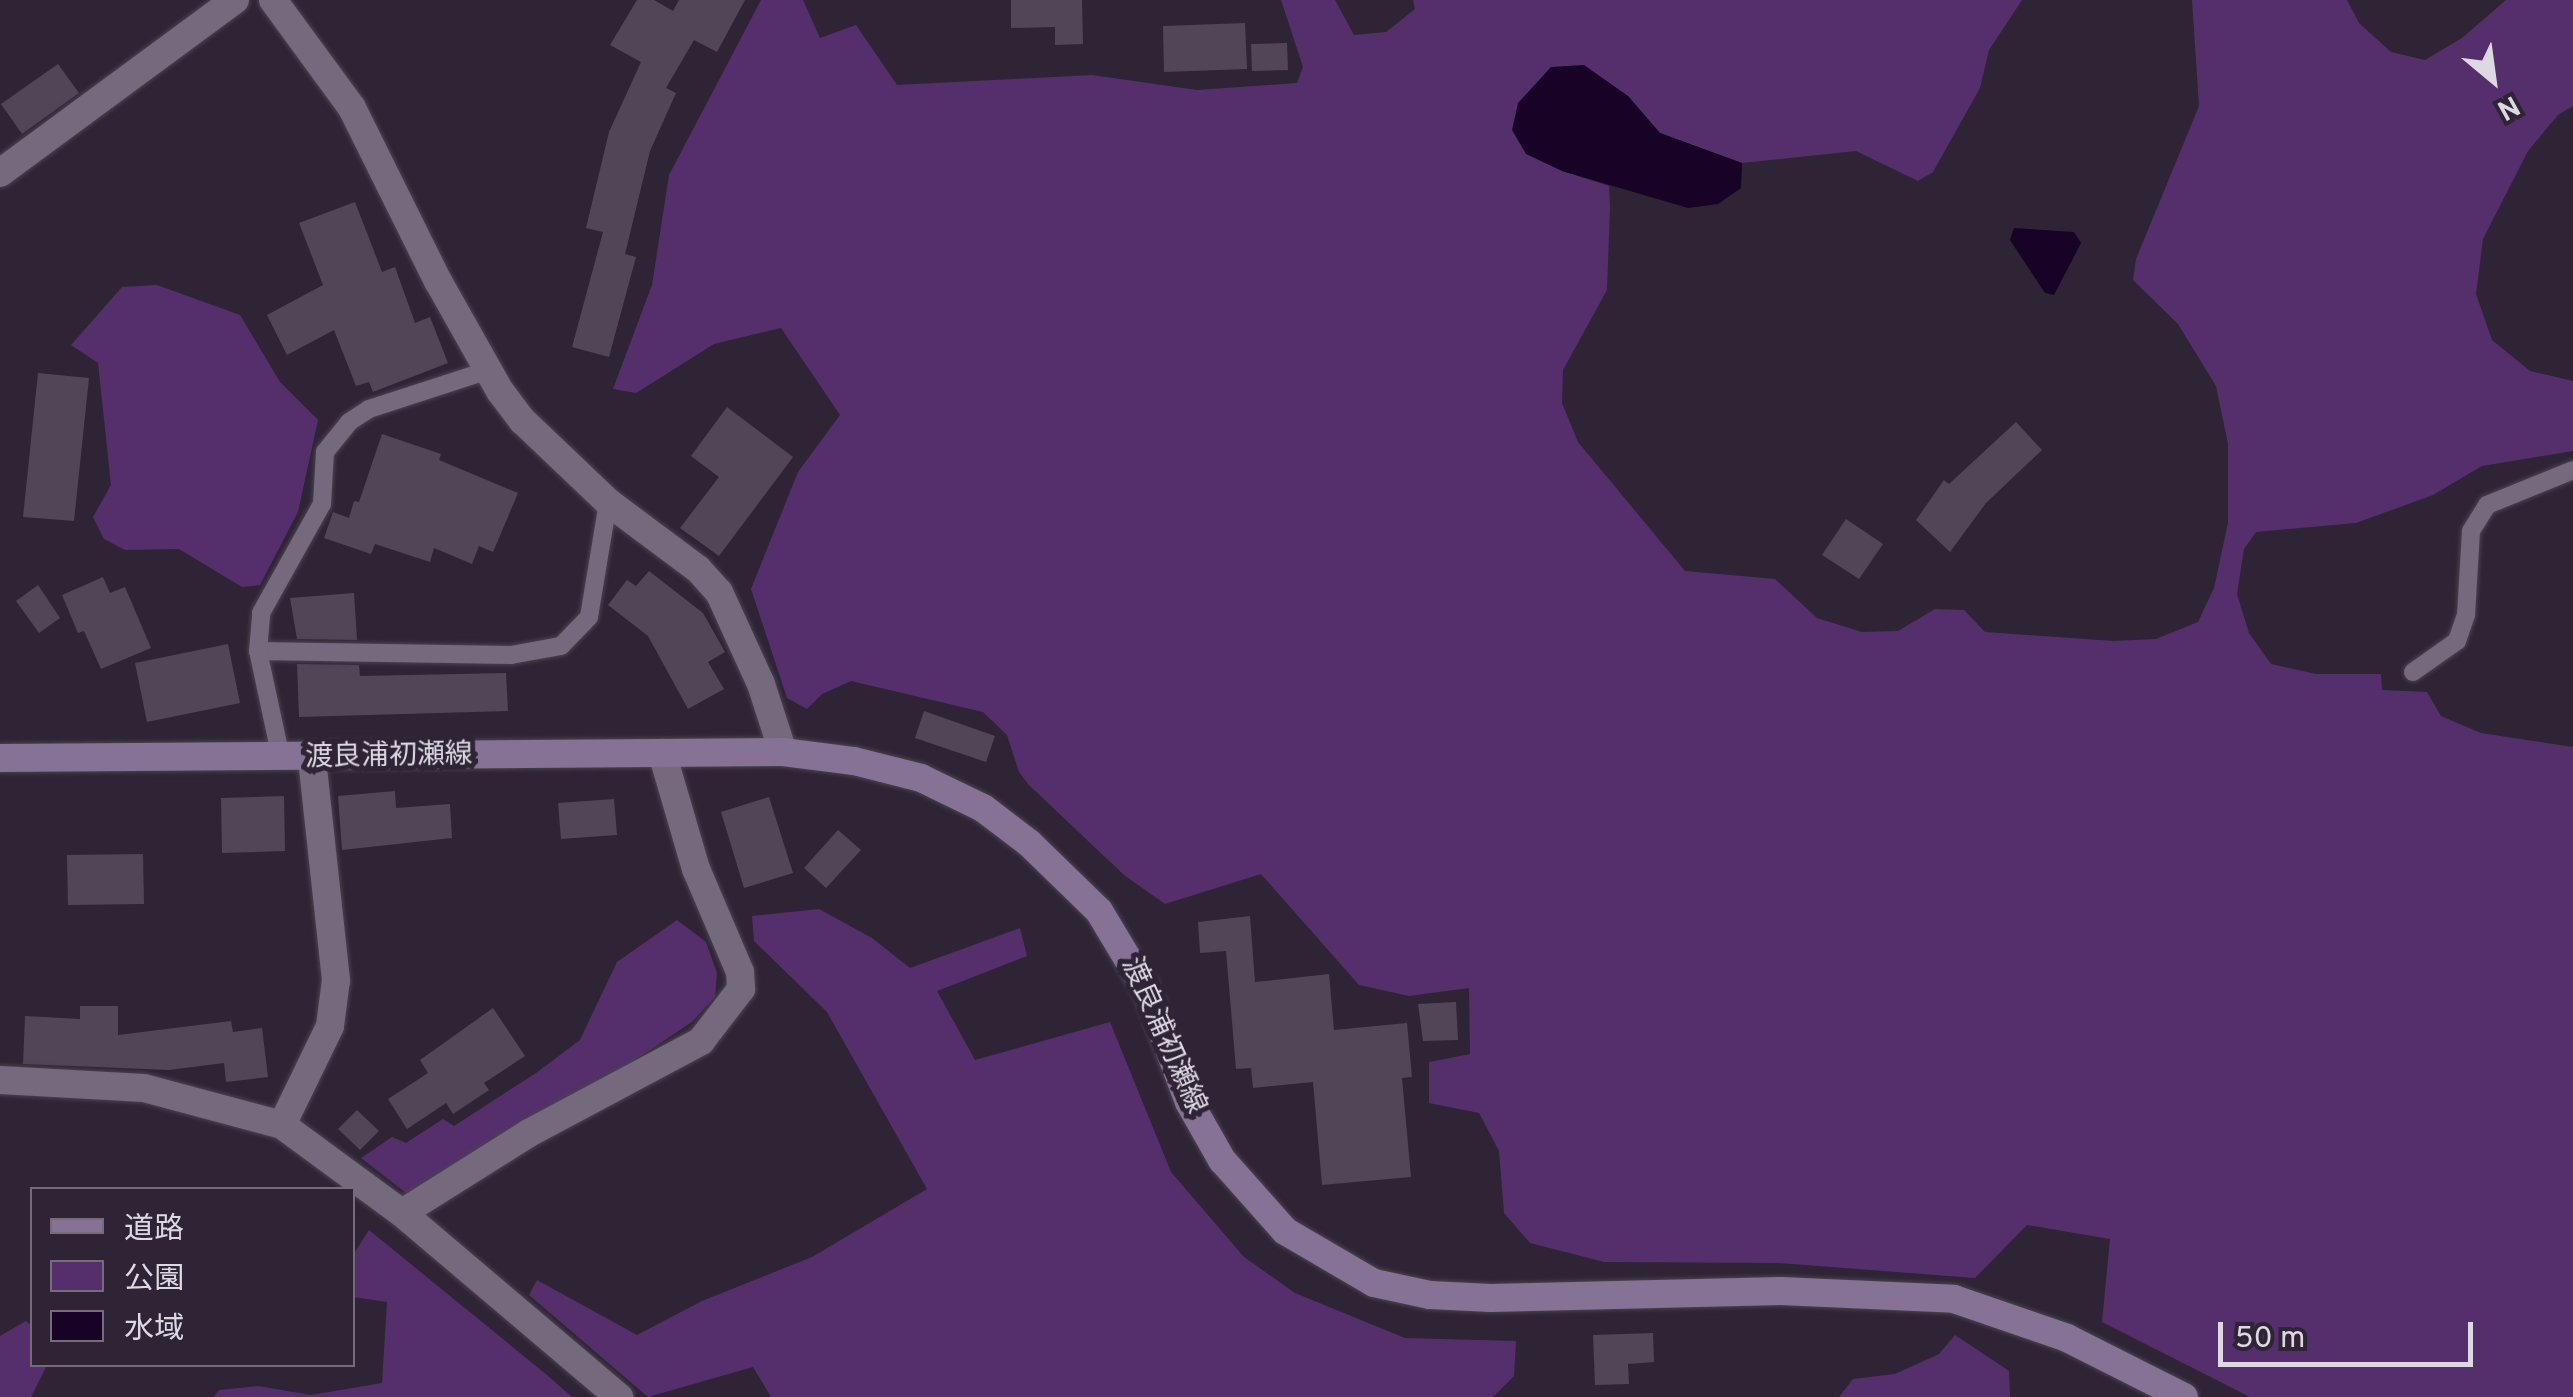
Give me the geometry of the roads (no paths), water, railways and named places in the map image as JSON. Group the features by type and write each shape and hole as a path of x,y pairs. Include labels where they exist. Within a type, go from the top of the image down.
{"main road":[{"name":"渡良浦初瀬線","path":"0,758 782,752 854,761 922,778 984,808 1029,842 1100,911 1129,955 1189,1102 1222,1160 1284,1232 1374,1283 1430,1296 1490,1298 1781,1290 1954,1299 2066,1338 2184,1397"}],"street":[{"path":"0,173 235,0"},
{"path":"273,0 352,108 486,371 524,421 608,502 698,569 719,592 761,684 782,752"},
{"path":"402,1213 529,1133 701,1041 741,989 740,972 696,869 662,753"},
{"path":"282,1125 330,1026 336,980 312,758"},
{"path":"0,1080 144,1088 282,1125 402,1213 619,1397"}],"lane":[{"path":"281,758 258,651 260,614 322,504 326,452 350,422 369,409 486,371"},
{"path":"2412,672 2457,642 2466,615 2471,531 2487,505 2573,470"},
{"path":"258,651 511,655 561,646 589,617 608,502"}],"water":[{"path":"1584,65 1628,96 1660,133 1742,163 1741,188 1718,204 1688,208 1562,171 1526,154 1512,130 1518,103 1551,67"},
{"path":"2014,228 2074,232 2081,243 2054,295 2045,293 2010,240"}]}
